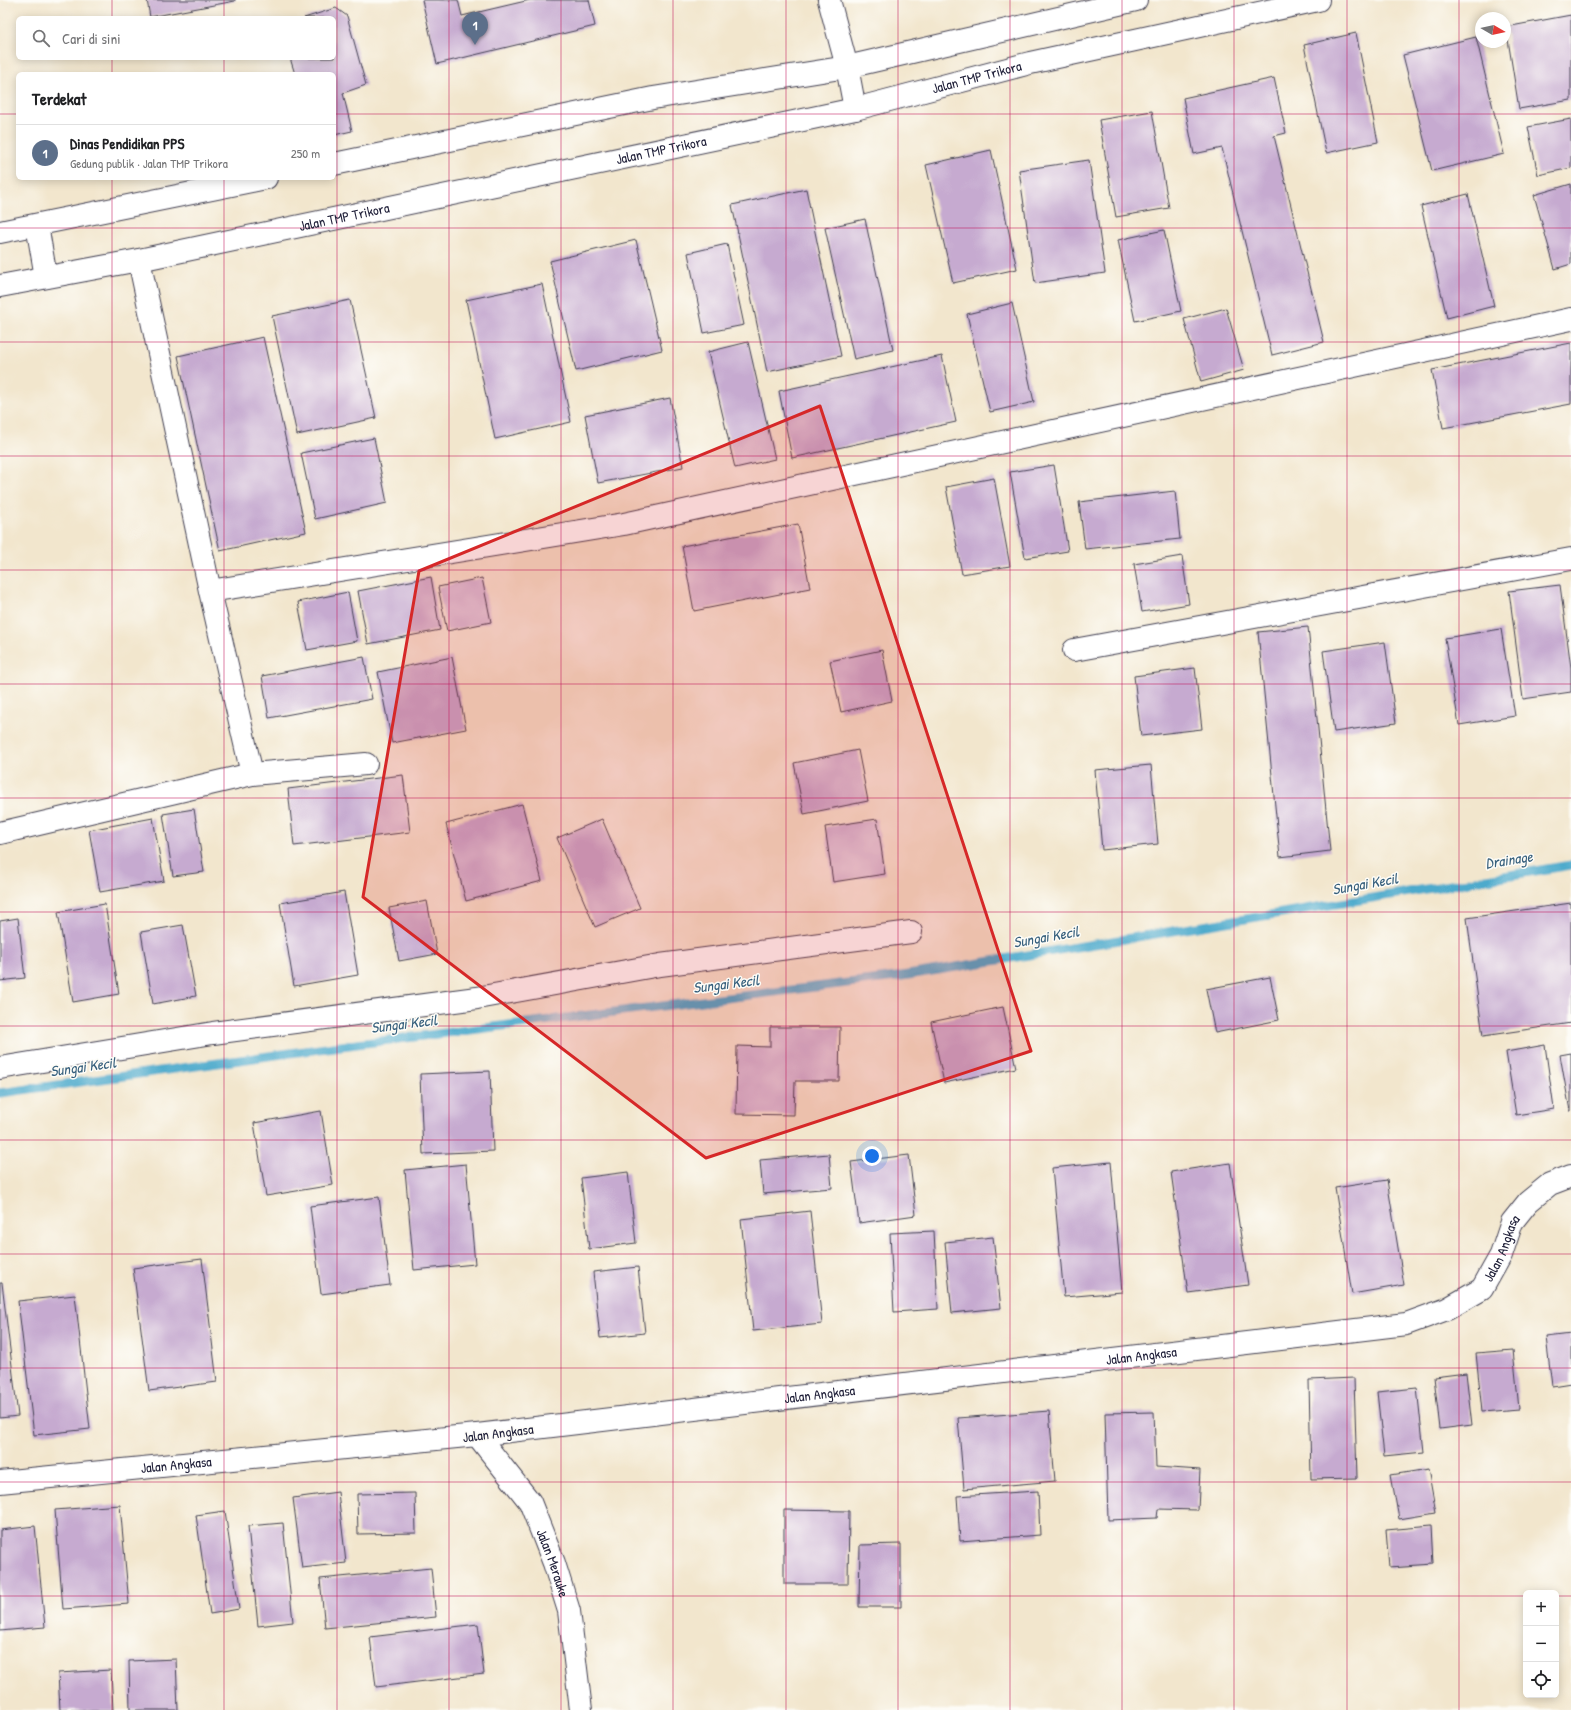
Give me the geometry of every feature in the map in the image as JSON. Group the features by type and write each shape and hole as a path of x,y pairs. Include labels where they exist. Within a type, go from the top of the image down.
{"main road":[{"path":"829,0 847,67 854,109"},
{"path":"336,164 653,98 847,67 1136,0"},
{"name":"Jalan TMP Trikora","path":"0,286 139,260 854,109 1030,63 1318,0"},
{"path":"0,232 256,180"},
{"path":"37,225 46,277"},
{"path":"139,260 210,591 252,774"},
{"path":"210,591 624,524 1571,319"},
{"path":"1074,650 1571,559"},
{"path":"0,833 252,774 366,764"},
{"path":"0,1068 213,1033 478,998 660,965 911,932"},
{"name":"Jalan Angkasa","path":"0,1482 477,1435 1406,1324 1447,1309 1482,1289 1501,1255 1512,1222 1528,1202 1550,1184 1571,1176"},
{"name":"Jalan Merauke","path":"477,1435 530,1502 554,1563 569,1611 581,1710"}],"highlighted area":[{"path":"820,406 1031,1051 706,1158 363,897 419,571"}],"building":[{"path":"147,0 235,0 155,16 150,16"},
{"path":"422,0 458,0 462,16 530,0 589,0 595,26 437,64"},
{"path":"336,8 347,16 366,85 343,93 352,131 336,135 336,72 294,72 291,60 336,60 336,16 310,16"},
{"path":"1571,15 1571,100 1519,109 1509,48 1511,48 1511,26"},
{"path":"1356,33 1378,142 1326,153 1304,45"},
{"path":"1475,37 1475,48 1479,48 1504,154 1432,171 1403,55"},
{"path":"1274,78 1286,133 1274,136 1324,342 1272,355 1222,148 1194,154 1183,98"},
{"path":"1152,111 1169,208 1116,217 1099,120"},
{"path":"1571,119 1571,168 1538,175 1528,127"},
{"path":"991,150 1017,269 953,283 926,165"},
{"path":"1089,160 1105,273 1035,283 1019,170"},
{"path":"1571,184 1571,264 1555,269 1534,195"},
{"path":"806,189 841,356 767,372 732,205"},
{"path":"1468,194 1494,306 1447,318 1421,206"},
{"path":"865,219 893,350 854,359 825,228"},
{"path":"1164,230 1181,311 1135,321 1118,240"},
{"path":"636,240 662,350 576,371 550,261"},
{"path":"727,244 744,325 704,333 688,253"},
{"path":"542,284 571,422 495,439 466,300"},
{"path":"350,300 376,418 297,435 272,316"},
{"path":"1012,303 1034,402 990,412 967,314"},
{"path":"1226,308 1244,370 1201,382 1184,319"},
{"path":"263,337 306,532 220,551 178,356"},
{"path":"748,342 775,459 735,468 708,352"},
{"path":"1571,343 1571,404 1443,428 1432,370"},
{"path":"942,356 956,422 792,458 779,391"},
{"path":"670,398 683,467 598,483 585,415"},
{"path":"374,438 387,503 315,519 301,453"},
{"path":"1054,465 1068,551 1025,558 1010,472"},
{"path":"994,478 1010,566 962,574 946,487"},
{"path":"1175,491 1180,539 1085,549 1079,502"},
{"path":"798,524 810,588 694,611 682,546"},
{"path":"1182,556 1189,604 1142,612 1134,564"},
{"path":"431,577 440,630 368,644 358,591"},
{"path":"482,578 491,622 447,631 438,587"},
{"path":"1560,585 1571,668 1571,692 1523,699 1509,591"},
{"path":"348,592 357,641 307,650 298,602"},
{"path":"1308,627 1330,851 1280,857 1258,632"},
{"path":"1501,629 1515,716 1459,725 1445,638"},
{"path":"1385,642 1396,723 1334,732 1323,651"},
{"path":"882,650 892,701 841,712 830,661"},
{"path":"364,657 372,699 269,718 262,676"},
{"path":"452,657 466,729 392,743 378,672"},
{"path":"1195,668 1202,729 1141,736 1134,676"},
{"path":"858,750 868,801 804,814 794,763"},
{"path":"1151,765 1158,844 1102,850 1095,770"},
{"path":"403,775 410,832 294,846 288,789"},
{"path":"522,804 542,881 466,901 446,824"},
{"path":"194,809 204,872 173,876 163,814"},
{"path":"153,818 164,881 100,892 89,830"},
{"path":"602,819 640,908 595,927 557,838"},
{"path":"877,819 885,874 833,882 825,827"},
{"path":"344,892 358,975 294,986 280,903"},
{"path":"427,901 437,954 399,961 389,908"},
{"path":"1571,903 1571,1023 1483,1036 1467,918"},
{"path":"105,904 119,994 73,1002 58,912"},
{"path":"18,918 25,978 0,981 0,921"},
{"path":"183,925 196,996 153,1004 141,932"},
{"path":"1270,977 1279,1020 1215,1033 1206,989"},
{"path":"1003,1007 1016,1068 944,1083 931,1022"},
{"path":"770,1027 840,1027 839,1081 795,1081 794,1115 736,1114 737,1046 770,1047"},
{"path":"1545,1045 1554,1109 1516,1115 1506,1052"},
{"path":"1571,1053 1571,1111 1570,1111 1560,1055"},
{"path":"490,1071 493,1151 423,1154 420,1074"},
{"path":"321,1111 333,1185 266,1196 254,1123"},
{"path":"829,1154 832,1188 763,1194 760,1160"},
{"path":"909,1155 916,1215 859,1223 851,1162"},
{"path":"1111,1162 1122,1292 1064,1297 1052,1168"},
{"path":"1230,1163 1248,1285 1188,1293 1171,1172"},
{"path":"466,1164 475,1264 414,1270 405,1170"},
{"path":"628,1172 636,1243 589,1249 581,1178"},
{"path":"1387,1180 1404,1285 1352,1294 1335,1188"},
{"path":"379,1197 390,1285 321,1294 310,1206"},
{"path":"810,1211 822,1324 753,1331 741,1219"},
{"path":"934,1231 938,1309 894,1312 890,1233"},
{"path":"993,1237 1001,1308 952,1313 945,1242"},
{"path":"202,1259 217,1382 149,1391 133,1268"},
{"path":"638,1267 645,1333 600,1338 593,1272"},
{"path":"0,1283 2,1283 18,1416 0,1418"},
{"path":"75,1295 90,1429 34,1435 18,1301"},
{"path":"1571,1334 1571,1383 1552,1386 1546,1337"},
{"path":"1513,1350 1519,1409 1482,1412 1476,1353"},
{"path":"1466,1373 1472,1425 1440,1429 1434,1377"},
{"path":"1354,1378 1357,1478 1311,1479 1309,1380"},
{"path":"1417,1388 1424,1452 1384,1456 1377,1392"},
{"path":"1049,1411 1055,1481 964,1489 958,1418"},
{"path":"1154,1412 1156,1467 1200,1470 1198,1510 1158,1509 1157,1518 1108,1520 1105,1413"},
{"path":"1428,1469 1436,1513 1399,1519 1391,1475"},
{"path":"1038,1491 1040,1535 960,1541 957,1496"},
{"path":"338,1492 346,1563 302,1568 293,1498"},
{"path":"415,1493 416,1533 358,1534 357,1494"},
{"path":"120,1505 129,1604 63,1609 55,1510"},
{"path":"784,1510 849,1511 848,1584 784,1584"},
{"path":"225,1511 239,1609 210,1614 196,1515"},
{"path":"283,1523 293,1622 258,1626 248,1526"},
{"path":"35,1526 45,1627 0,1631 0,1530"},
{"path":"1432,1526 1434,1564 1389,1567 1386,1530"},
{"path":"901,1544 901,1607 859,1607 860,1545"},
{"path":"431,1568 436,1617 325,1628 320,1579"},
{"path":"478,1624 484,1674 376,1687 370,1637"},
{"path":"176,1659 178,1710 130,1710 129,1661"},
{"path":"111,1670 113,1710 60,1710 58,1673"}],"waterway":[{"name":"Sungai Kecil","path":"0,1093 341,1046 896,977 1571,865"}],"place":[{"name":"Dinas Pendidikan PPS","path":"475,45"}],"water label":[{"name":"Drainage","path":"1509,860"}]}
